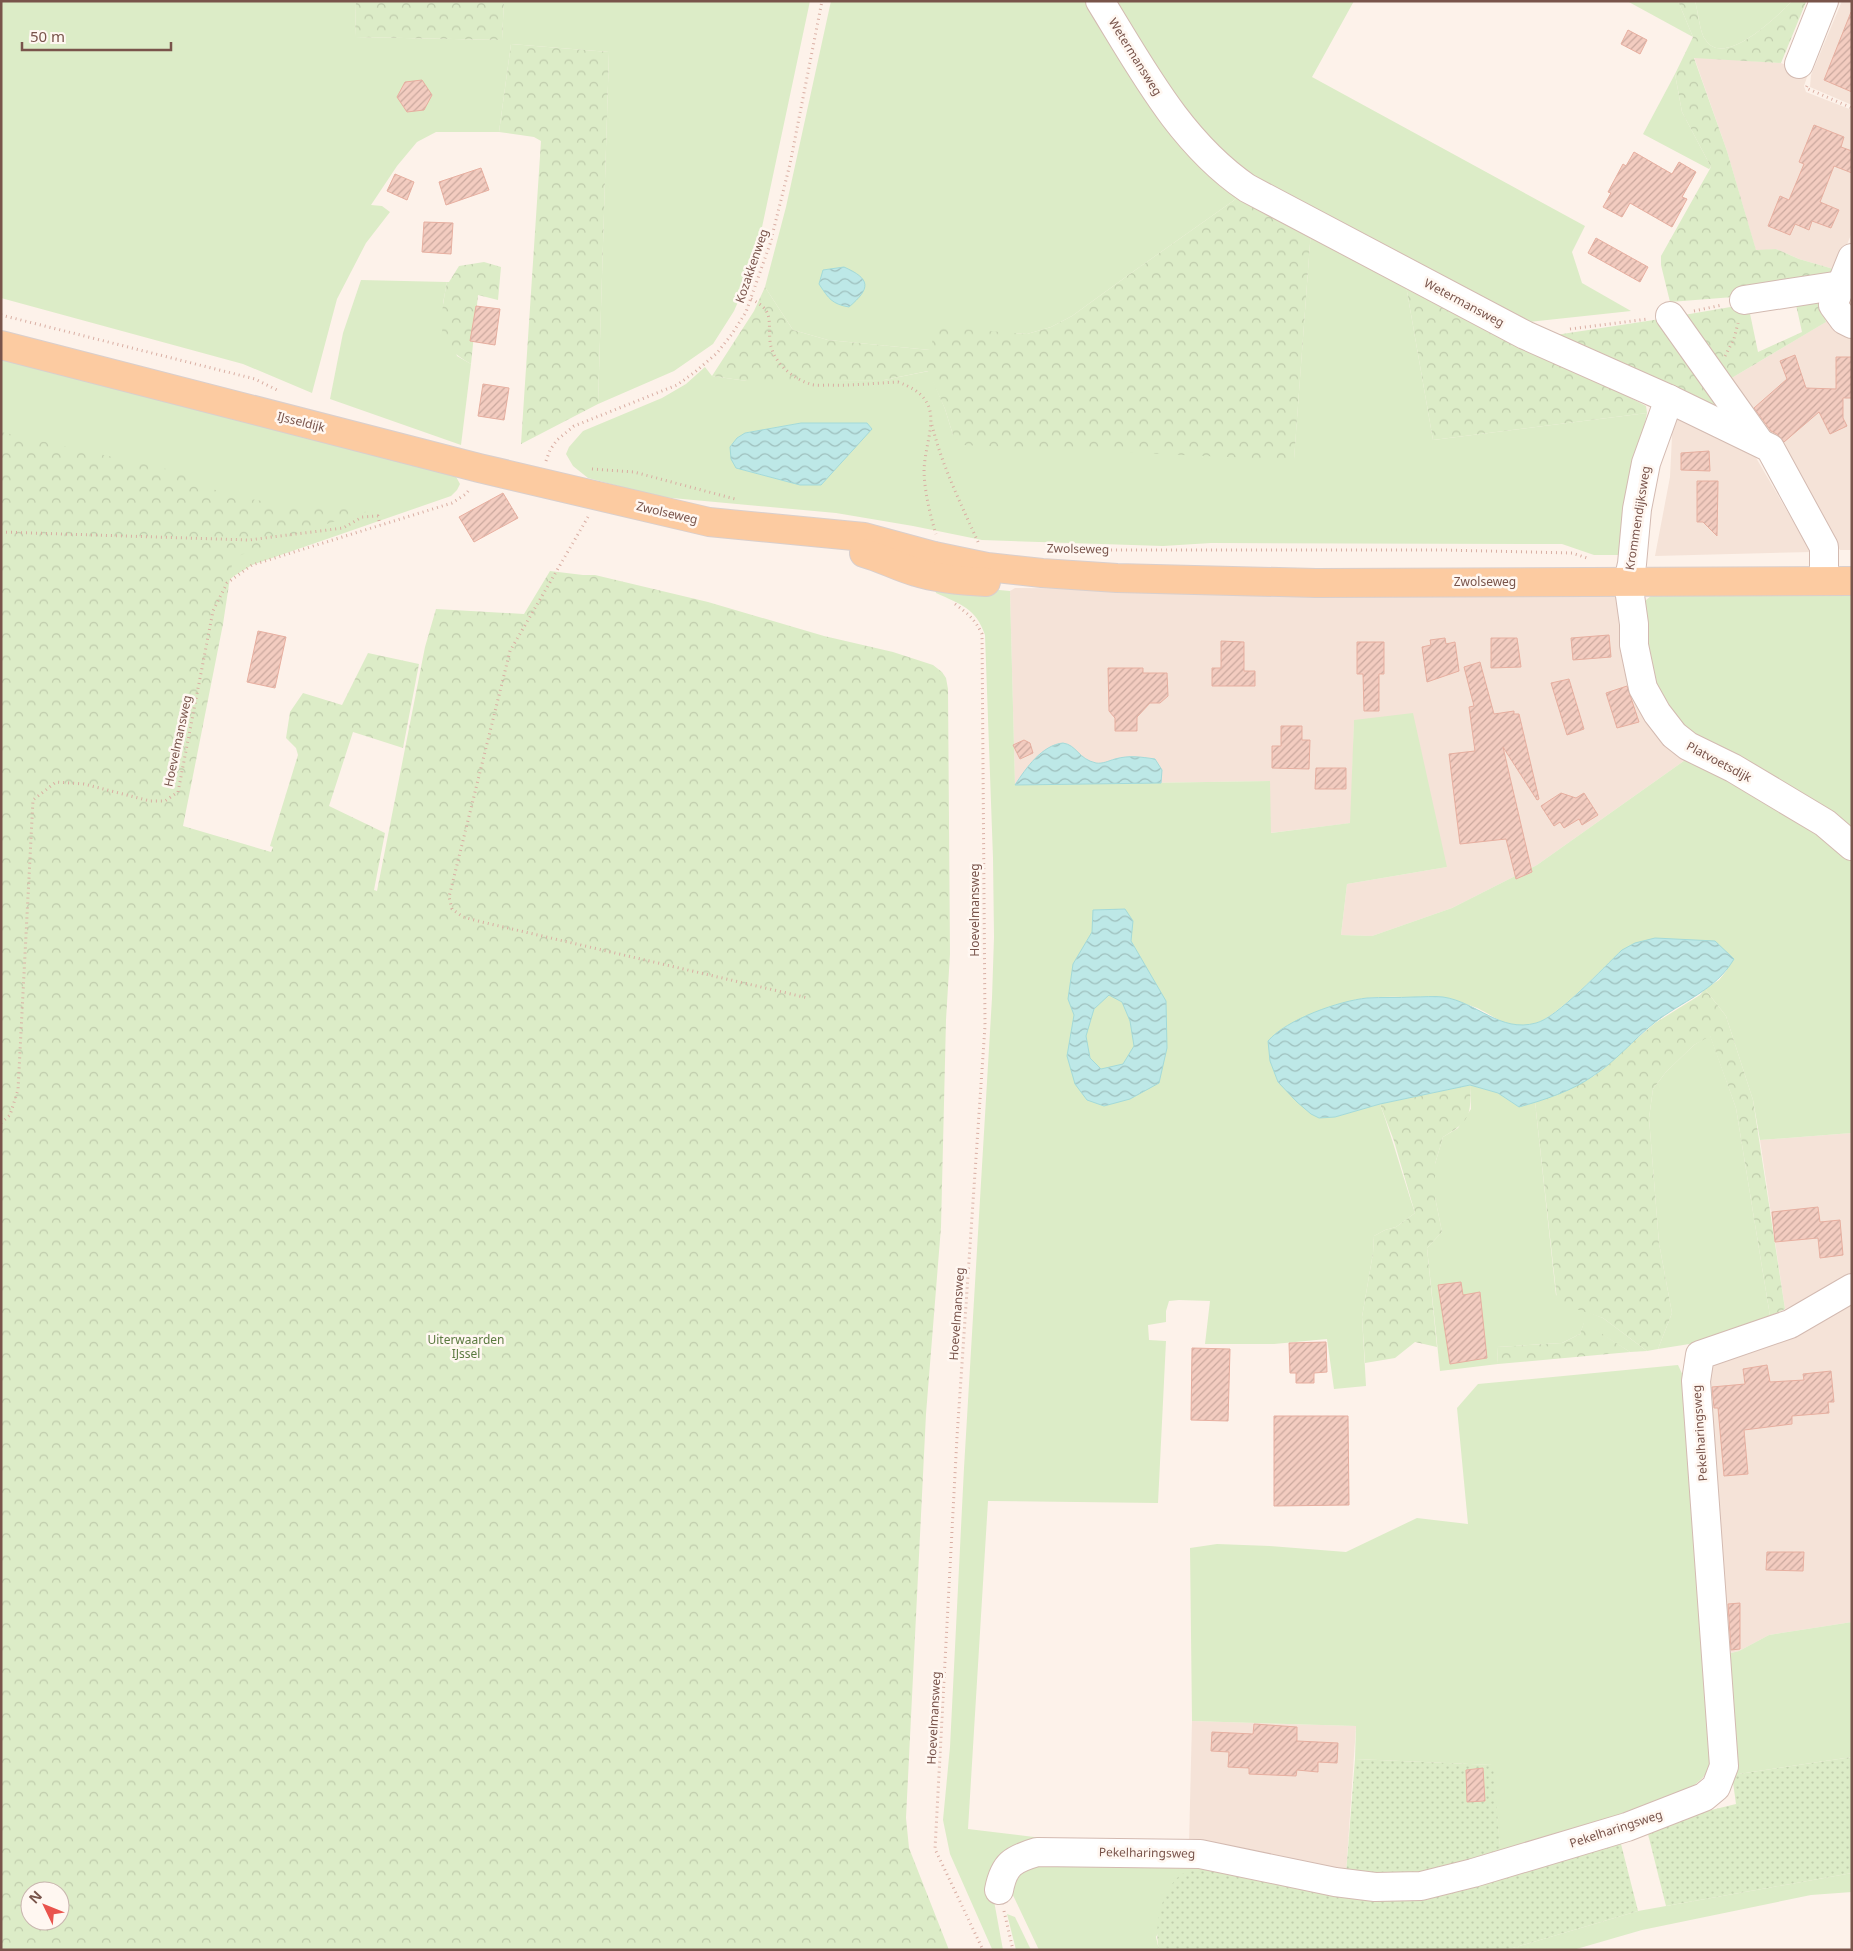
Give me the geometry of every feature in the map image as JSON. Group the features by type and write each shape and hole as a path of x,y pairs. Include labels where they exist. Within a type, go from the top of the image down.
{"main road":[{"name":"IJsseldijk","path":"1,345 479,468 601,496"},
{"name":"Zwolseweg","path":"601,496 774,537 863,553 883,558 900,568 916,573 955,580 1016,583 1118,578 1316,583 1852,581"}],"street":[{"name":"Wetermansweg","path":"1100,1 1165,106 1198,148 1228,174 1264,198 1525,335 1669,399 1770,448 1824,547 1824,580"},
{"path":"1799,64 1824,1"},
{"path":"1852,258 1833,305 1844,320 1852,324"},
{"path":"1744,300 1842,285"},
{"path":"1670,316 1759,441"},
{"name":"Krommendijksweg","path":"1628,581 1632,564 1637,509 1646,463 1669,399"},
{"name":"Platvoetsdijk","path":"1628,581 1634,624 1634,646 1643,688 1657,713 1674,735 1688,746 1733,768 1825,824 1852,846"},
{"name":"Pekelharingsweg","path":"999,1890 1006,1868 1019,1857 1037,1852 1200,1854 1335,1882 1375,1887 1421,1886 1473,1873 1627,1827 1704,1797 1716,1787 1724,1766 1696,1381 1700,1355 1790,1324 1852,1288"}],"path":[{"name":"Kozakkenweg","path":"545,462 557,440 574,426 677,385 717,353 732,334 751,299 770,244 790,164 822,1"},
{"path":"1799,64 1810,72 1806,88 1852,108"},
{"path":"751,299 767,310 772,351 783,367 793,376 811,385 850,386 898,382 925,400 932,414 924,473 931,519 938,539"},
{"path":"1564,330 1670,316 1744,300"},
{"path":"931,422 936,441 952,482 979,543"},
{"name":"Hoevelmansweg","path":"1,1123 10,1115 18,1090 33,800 56,782 84,784 150,801 165,801 178,792 213,611 227,583 252,565 452,503 466,494 473,485 479,468"},
{"path":"601,496 510,651 449,897 452,909 463,917 482,922 808,998"},
{"path":"1,532 249,540 343,528 362,517 378,516 380,525"},
{"name":"Zwolseweg","path":"1072,550 1444,550 1572,553 1591,559"},
{"name":"Hoevelmansweg","path":"982,668 985,1026 958,1437 935,1849 983,1950"},
{"path":"999,1890 1013,1950"}],"shaded area":[{"path":"1842,1 1852,1 1852,105 1810,87 1811,75"},
{"path":"1694,57 1781,63 1808,74 1804,86 1806,92 1852,110 1852,232 1837,270 1799,259 1776,249 1756,251 1727,151"},
{"path":"1852,297 1852,550 1840,550 1780,451 1725,382 1824,323 1850,301"},
{"path":"1673,416 1716,434 1755,456 1811,552 1655,556 1670,477"},
{"path":"1015,588 1622,592 1688,758 1537,865 1452,908 1372,936 1341,935 1347,884 1447,867 1354,720 1351,823 1270,833 1270,781 1015,785 1010,591"},
{"path":"1852,1133 1852,1277 1785,1309 1760,1140"},
{"path":"1852,1297 1852,1622 1769,1635 1739,1651 1723,1655 1700,1375 1712,1357"},
{"path":"1192,1721 1356,1726 1346,1874 1189,1844"}],"green space":[{"path":"1,1 356,1 355,37 502,40 504,1 810,1 754,265 734,311 713,344 674,371 598,404 609,52 511,44 499,132 436,132 417,142 397,166 371,205 382,206 390,212 366,243 337,299 312,393 243,364 1,298"},
{"path":"356,1 504,1 502,40 355,37"},
{"path":"831,1 1095,1 1243,192 1072,316 1051,327 1027,334 1011,333 930,350 828,340 793,330 765,287 786,207"},
{"path":"1112,1 1354,1 1312,77 1585,226 1572,252 1582,283 1631,311 1520,323 1244,170 1191,124"},
{"path":"1627,1 1678,1 1693,37"},
{"path":"1678,1 1695,1 1703,36 1713,47 1724,48 1737,45 1750,37 1775,18 1792,1 1806,2 1781,63 1694,58 1727,151 1756,250 1776,249 1799,259 1837,270 1832,275 1746,296 1670,302 1661,265 1661,256 1711,167 1682,112 1675,74 1693,37"},
{"path":"1695,1 1792,1 1775,18 1750,37 1737,45 1724,48 1713,47 1703,36"},
{"path":"511,44 609,52 598,404 521,444 541,141 534,137 499,132"},
{"path":"1675,74 1682,112 1711,167 1709,169 1643,134"},
{"path":"1243,192 1311,230 1294,460 962,445 953,435 945,409 928,371 884,380 747,381 712,376 754,311 765,287 793,330 828,340 930,350 936,327 1027,334 1051,327 1072,316"},
{"path":"1311,230 1405,280 1433,440 1647,413 1638,456 1624,555 1594,555 1562,544 1211,543 1163,546 982,540 836,513 661,497 588,478 573,466 566,454 569,447 583,431 662,398 686,384 705,367 712,376 747,381 884,380 929,371 945,409 953,435 1294,459","holes":["801,423 800,485 736,468 745,433"]},
{"path":"484,262 501,267 498,300 478,295 471,364 455,353 444,338 442,331 443,305 447,282 449,282 459,266"},
{"path":"361,280 447,282 443,303 457,356 471,364 461,445 330,399 343,333"},
{"path":"1405,280 1646,406 1647,413 1433,440"},
{"path":"1819,292 1826,322 1725,382 1678,316 1748,304 1758,352 1802,332 1795,300"},
{"path":"1667,318 1733,414 1549,336"},
{"path":"1,355 454,473 460,484 451,496 252,565 234,576 1,775"},
{"name":"Uiterwaarden IJssel","path":"1,432 171,470 220,492 243,498 366,512 310,529 233,558 223,624 183,826 271,852 273,847 270,846 298,755 296,748 286,738 290,712 303,693 342,705 368,653 419,664 403,748 353,732 329,806 385,833 374,890 377,891 425,647 436,609 524,614 550,571 595,575 708,602 824,636 893,652 933,665 946,678 948,689 950,954 946,1020 941,1227 926,1414 906,1818 909,1848 949,1950 1,1950"},
{"path":"934,584 1010,591 1015,785 1270,781 1271,833 1350,823 1354,720 1413,713 1447,867 1347,884 1341,935 1372,936 1452,908 1537,865 1688,758 1742,781 1852,854 1852,1133 1760,1140 1753,1100 1726,1016 1705,989 1719,980 1727,970 1622,950 1568,1002 1545,1019 1536,1023 1514,1025 1506,1023 1475,1007 1453,1002 1417,998 1379,997 1353,1001 1323,1010 1287,1026 1268,1041 1335,1117 1380,1104 1415,1213 1396,1227 1374,1236 1373,1253 1362,1317 1366,1386 1334,1389 1327,1339 1274,1344 1205,1344 1210,1301 1169,1301 1166,1311 1166,1322 1148,1325 1149,1340 1166,1341 1158,1503 988,1501 968,1829 1050,1839 992,1890 1003,1950 992,1949 950,1854 943,1820 950,1747 994,937 985,635 972,613 960,604 936,593"},
{"path":"1852,592 1852,841 1699,746 1651,683 1644,621 1645,601 1652,595"},
{"path":"1705,989 1726,1016 1753,1100 1785,1309 1770,1316 1736,1108 1710,1036 1694,1045 1666,1072 1653,1089 1649,1118 1659,1243 1672,1313 1658,1349 1647,1351 1603,1318 1561,1304 1557,1300 1535,1102 1594,1076 1655,1023 1700,995"},
{"path":"1710,1035 1736,1108 1770,1316 1767,1320 1702,1342 1658,1349 1672,1313 1659,1243 1649,1118 1653,1089 1666,1072 1694,1045"},
{"path":"1470,1085 1498,1093 1519,1107 1535,1102 1556,1295 1585,1311 1603,1318 1647,1351 1630,1352 1584,1323 1580,1334 1562,1343 1497,1347 1498,1364 1440,1371 1427,1248 1442,1232 1435,1197 1435,1164 1443,1137 1458,1128 1471,1109"},
{"path":"1470,1085 1470,1104 1467,1116 1459,1126 1443,1137 1435,1164 1435,1197 1442,1232 1427,1248 1437,1347 1415,1342 1395,1358 1365,1363 1362,1317 1373,1253 1374,1236 1396,1227 1415,1213 1394,1141 1380,1104"},
{"path":"1584,1322 1630,1352 1498,1364 1497,1347 1562,1343 1580,1334"},
{"path":"1678,1365 1686,1382 1695,1480 1696,1570 1712,1761 1703,1777 1689,1789 1501,1858 1492,1765 1355,1759 1356,1726 1192,1721 1190,1548 1217,1544 1346,1552 1417,1518 1468,1524 1457,1408 1478,1384"},
{"path":"1852,1622 1852,1757 1732,1775 1723,1655 1739,1651 1769,1635"},
{"path":"1852,1757 1852,1873 1666,1906 1646,1826 1736,1804 1732,1775"},
{"path":"1355,1759 1493,1765 1501,1858 1430,1877 1346,1874"},
{"path":"1620,1840 1638,1911 1506,1950 1159,1950 1157,1932 1162,1904 1170,1886 1176,1879 1195,1866 1356,1892"},
{"path":"1019,1865 1195,1866 1156,1937 1159,1950 1039,1950 1010,1889"},
{"path":"1852,1873 1852,1892 1811,1895 1642,1930 1573,1950 1506,1950 1638,1911"},
{"path":"1007,1914 1015,1917 1031,1950 1016,1950"}],"water":[{"path":"844,267 853,271 865,284 861,294 849,307 831,300 819,284 823,270"},
{"path":"801,423 867,423 872,429 821,485 800,485 736,468 731,459 730,447 737,438 745,433"},
{"path":"1063,743 1072,746 1085,758 1096,763 1125,757 1155,759 1162,770 1161,783 1015,785 1035,758 1048,748"},
{"path":"1125,909 1133,921 1131,941 1166,1001 1167,1048 1159,1083 1130,1099 1104,1106 1087,1100 1075,1084 1067,1056 1074,1015 1068,999 1073,964 1092,932 1093,910","holes":["1109,995 1122,1002 1130,1021 1134,1046 1123,1064 1101,1069 1090,1058 1086,1036 1094,1009"]},
{"path":"1655,938 1715,941 1734,959 1708,988 1654,1023 1601,1070 1576,1086 1538,1101 1519,1107 1498,1093 1470,1085 1380,1104 1335,1117 1319,1118 1297,1102 1278,1082 1270,1061 1268,1041 1288,1025 1328,1007 1367,998 1443,997 1455,1000 1511,1024 1536,1023 1556,1012 1568,1002 1622,950 1635,943"}],"building":[{"path":"1852,13 1852,92 1824,80"},
{"path":"1628,30 1647,40 1640,54 1621,44"},
{"path":"422,80 432,95 424,110 407,112 397,97 405,82"},
{"path":"1814,125 1844,137 1841,147 1852,151 1852,173 1834,166 1820,202 1839,210 1831,228 1812,221 1809,230 1795,224 1790,235 1768,226 1780,196 1789,200 1804,164 1799,162"},
{"path":"1634,152 1672,174 1679,162 1696,172 1682,197 1687,199 1672,227 1630,203 1622,217 1603,207 1611,193 1608,192 1623,164 1626,166"},
{"path":"481,168 489,190 446,205 439,182"},
{"path":"395,174 414,182 407,200 387,191"},
{"path":"424,222 453,223 451,254 422,252"},
{"path":"1596,238 1648,267 1640,282 1588,253"},
{"path":"476,306 500,309 495,345 470,341"},
{"path":"1795,355 1806,388 1836,389 1836,357 1852,357 1852,398 1843,398 1843,418 1847,426 1830,434 1819,412 1784,442 1777,434 1771,431 1754,408 1787,379 1780,361"},
{"path":"483,384 509,388 504,420 478,416"},
{"path":"1709,451 1710,471 1681,470 1681,453"},
{"path":"1697,481 1718,481 1717,536 1703,522 1697,522"},
{"path":"503,493 518,518 474,542 459,517"},
{"path":"258,631 286,637 275,688 247,682"},
{"path":"1609,635 1611,657 1573,660 1571,638"},
{"path":"1445,638 1446,644 1455,642 1459,671 1427,682 1422,647 1431,645 1430,640"},
{"path":"1491,638 1517,638 1521,667 1491,668"},
{"path":"1221,641 1244,642 1244,671 1255,671 1255,686 1212,686 1212,668 1221,668"},
{"path":"1357,642 1384,642 1384,674 1379,674 1379,711 1364,711 1363,674 1357,674"},
{"path":"1480,662 1494,714 1514,711 1514,714 1519,714 1539,799 1537,800 1503,747 1532,872 1516,879 1506,839 1460,844 1449,754 1475,751 1469,707 1474,706 1464,667"},
{"path":"1108,668 1143,668 1143,673 1167,673 1168,696 1160,703 1150,703 1137,717 1137,731 1115,731 1115,718 1109,711"},
{"path":"1569,679 1584,729 1567,735 1551,683"},
{"path":"1627,686 1639,722 1617,728 1606,693"},
{"path":"1281,726 1302,726 1302,740 1310,740 1309,769 1272,768 1272,746 1281,746"},
{"path":"1024,740 1030,743 1033,753 1020,759 1013,745"},
{"path":"1316,768 1346,768 1346,789 1315,789"},
{"path":"1561,793 1576,798 1584,793 1598,815 1582,825 1579,819 1564,828 1560,822 1554,826 1541,806"},
{"path":"1818,1207 1820,1222 1840,1220 1843,1255 1820,1258 1818,1238 1775,1242 1772,1212"},
{"path":"1461,1282 1463,1295 1480,1292 1487,1358 1450,1364 1438,1285"},
{"path":"1326,1342 1327,1372 1314,1373 1314,1383 1296,1383 1296,1373 1290,1373 1289,1343"},
{"path":"1192,1348 1230,1349 1228,1421 1191,1420"},
{"path":"1767,1365 1770,1382 1804,1380 1803,1374 1831,1371 1834,1402 1828,1402 1829,1413 1792,1416 1792,1424 1744,1430 1748,1474 1724,1476 1718,1408 1714,1408 1712,1387 1745,1384 1743,1369"},
{"path":"1274,1416 1348,1416 1349,1505 1274,1506"},
{"path":"1767,1552 1804,1552 1803,1571 1766,1570"},
{"path":"1740,1603 1740,1649 1731,1650 1728,1604"},
{"path":"1254,1724 1297,1727 1297,1741 1338,1743 1337,1763 1318,1762 1318,1772 1297,1770 1296,1776 1249,1774 1249,1768 1228,1767 1229,1752 1211,1751 1212,1732 1253,1734"},
{"path":"1483,1768 1485,1801 1467,1802 1466,1770"}]}
